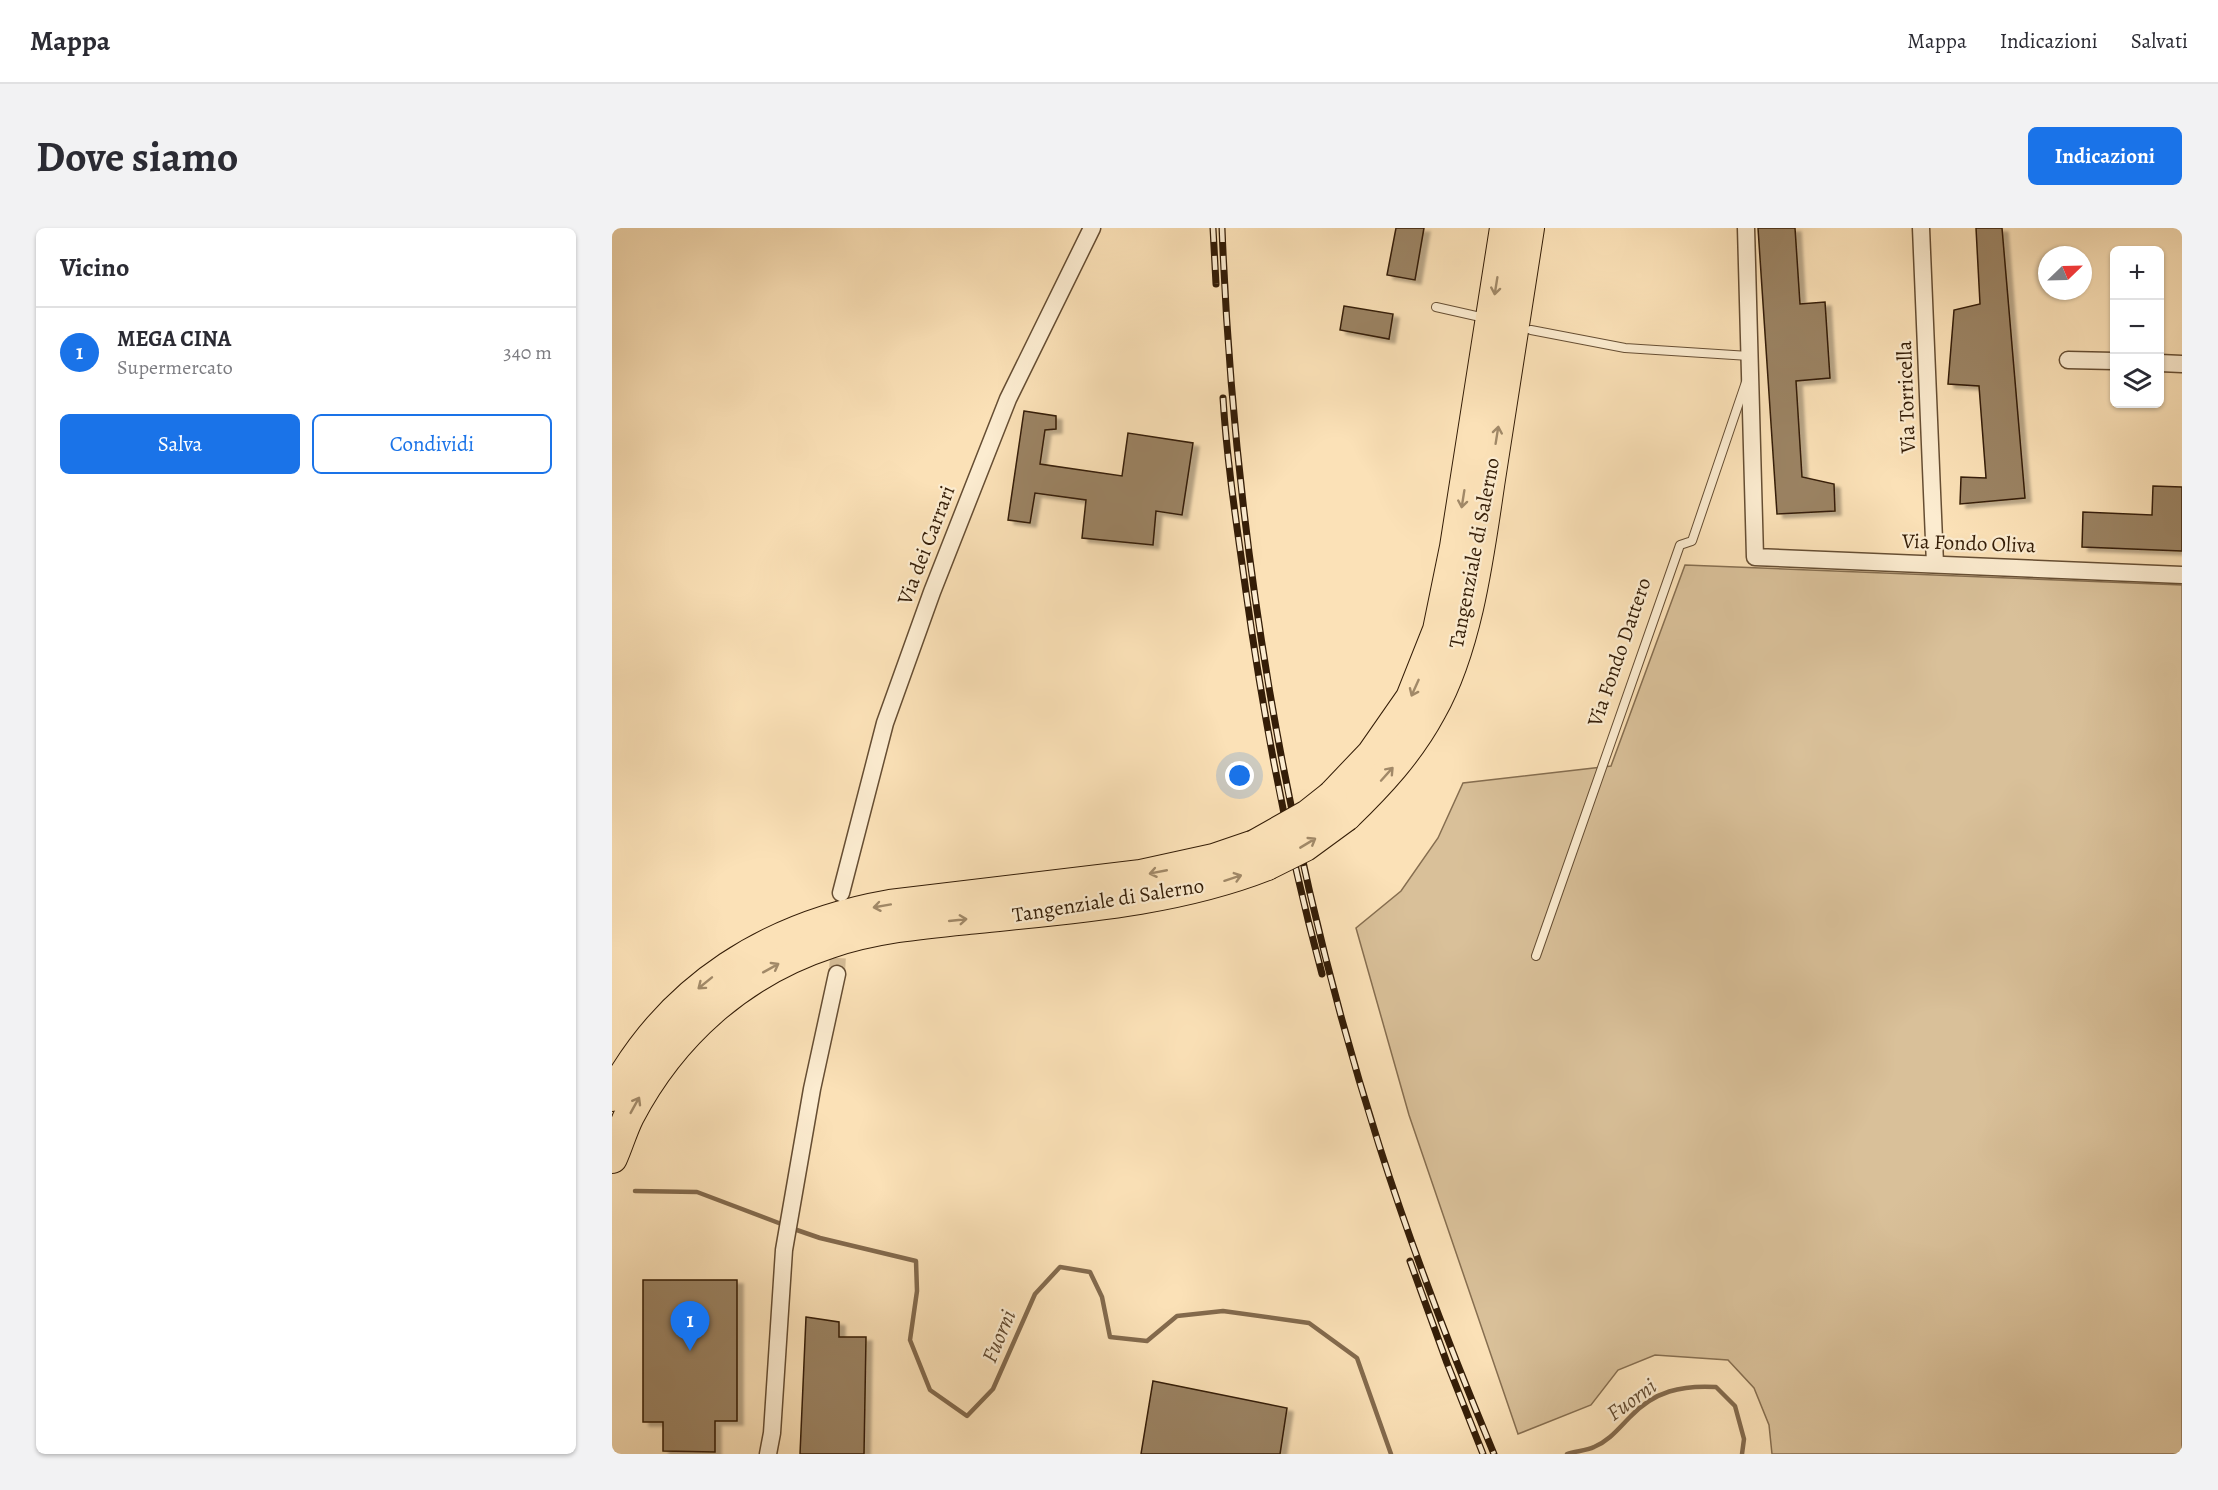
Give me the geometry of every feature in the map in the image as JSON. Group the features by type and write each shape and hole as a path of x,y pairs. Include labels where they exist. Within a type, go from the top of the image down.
{"highway":[{"name":"Tangenziale di Salerno","path":"1339,806 1411,698 1438,630 1457,536 1505,228"},
{"name":"Tangenziale di Salerno","path":"612,1158 628,1119 667,1055 716,1005 737,988 786,960 831,942 867,933 927,923 1170,894 1235,878 1308,815 1339,806 1373,790 1411,745 1432,710 1454,658 1479,551 1529,228"},
{"name":"Tangenziale di Salerno","path":"612,1096 638,1053 693,993 744,956 811,924 899,903 1141,875 1214,860 1261,855"}],"street":[{"name":"Via dei Carrari","path":"841,892 885,723 932,592 1008,399 1092,228"},
{"name":"Via Fondo Dattero","path":"1746,228 1755,557"},
{"name":"Via Torricella","path":"1921,228 1935,564"},
{"path":"2068,360 2110,361"},
{"path":"2164,363 2182,364"},
{"name":"Via Fondo Oliva","path":"1755,557 2182,575"},
{"path":"768,1454 772,1433 784,1250 812,1089 837,974"}],"lane":[{"path":"1436,307 1476,316"},
{"path":"1531,330 1625,348 1749,363"},
{"name":"Via Fondo Dattero","path":"1536,956 1680,545 1692,541 1749,363"}],"shaded area":[{"path":"1685,565 2182,585 2182,1454 1772,1454 1769,1425 1754,1388 1728,1360 1655,1355 1618,1370 1591,1405 1518,1434 1409,1115 1356,928 1401,891 1438,838 1463,783 1611,766"}],"building":[{"path":"1396,228 1424,228 1415,280 1387,275"},
{"path":"1758,228 1795,228 1800,304 1825,302 1830,378 1796,381 1802,477 1834,484 1835,511 1777,514"},
{"path":"1976,228 2002,228 2025,498 1960,504 1961,477 1986,478 1979,386 1948,384 1954,310 1980,304"},
{"path":"1344,306 1393,314 1389,339 1340,330"},
{"path":"1024,411 1056,416 1056,429 1045,430 1040,464 1122,476 1128,433 1193,443 1182,515 1156,511 1153,545 1082,538 1086,500 1035,493 1030,523 1008,520"},
{"path":"2153,486 2182,487 2182,551 2082,547 2083,512 2152,515"},
{"path":"643,1280 737,1280 737,1421 715,1421 715,1452 663,1451 663,1422 643,1422"},
{"path":"806,1317 839,1322 839,1337 866,1337 864,1454 800,1454"},
{"path":"1153,1381 1287,1408 1280,1454 1141,1454"}],"waterway":[{"name":"Fuorni","path":"635,1191 697,1192 784,1225"},
{"name":"Fuorni","path":"791,1228 820,1238 916,1261 917,1291 910,1340 930,1390 967,1416 993,1389 1035,1294 1060,1267 1090,1272 1102,1297 1110,1337 1147,1341 1177,1316 1223,1311 1309,1323 1357,1358 1391,1454"},
{"name":"Fuorni","path":"1567,1454 1591,1448 1604,1441 1649,1401 1669,1392 1692,1387 1716,1387 1735,1406 1744,1439 1742,1454"}],"tunnel":[{"path":"837,974 839,935"}],"railway":[{"path":"1213,228 1216,284"},
{"path":"1222,228 1228,344 1238,460 1252,576 1291,807 1316,921 1346,1034 1405,1223 1433,1301 1494,1454"},
{"path":"1223,398 1233,495 1261,688 1288,832 1322,974"},
{"path":"1410,1261 1483,1454"}],"place":[{"name":"MEGA CINA","path":"690,1351"}]}
